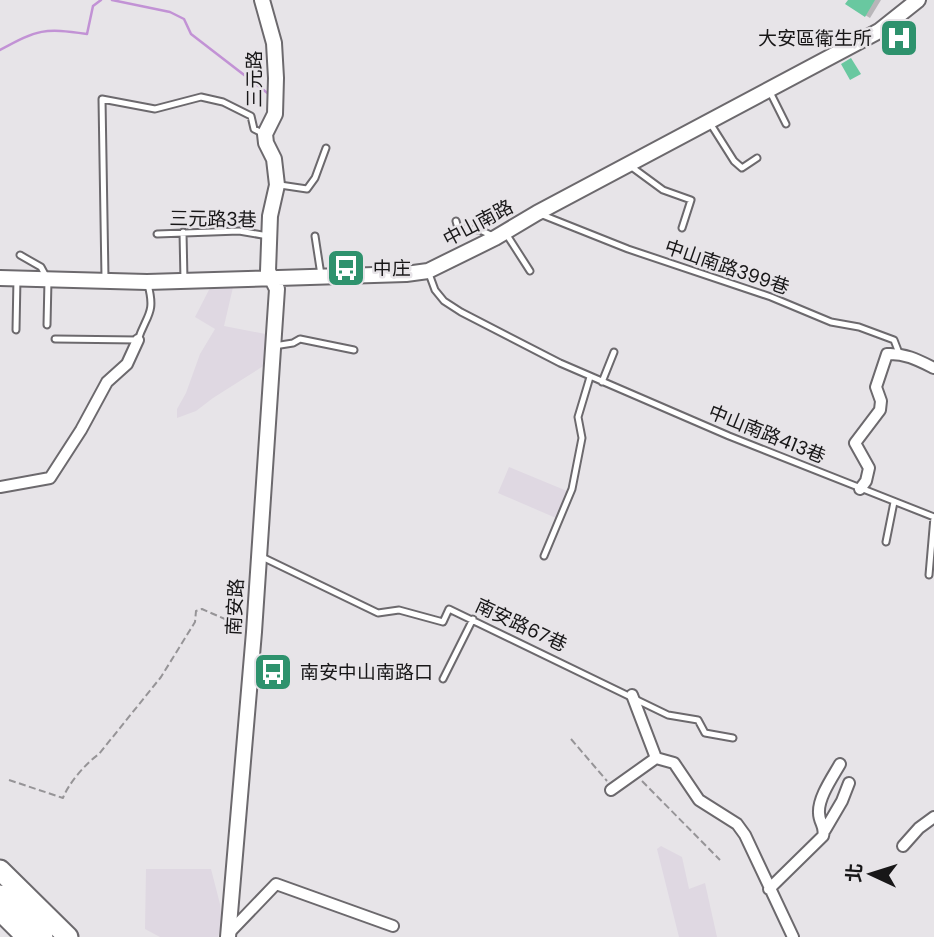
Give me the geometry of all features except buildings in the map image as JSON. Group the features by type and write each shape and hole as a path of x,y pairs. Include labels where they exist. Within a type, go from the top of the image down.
{"highway":[{"path":"0,870 68,937"},
{"path":"0,895 43,937"}],"street":[{"name":"三元路","path":"262,0 274,43 276,78 275,114 265,134 266,143 274,159 277,185 268,236 268,271 271,280"},
{"name":"中山南路","path":"0,278 147,282 271,280 364,277 428,271 879,31 918,0"},
{"name":"南安路","path":"228,936 254,632 257,555 274,346 277,289 271,280"},
{"path":"0,487 50,478 81,430 107,382 127,364 138,340"},
{"path":"860,489 866,481 869,468 855,443 880,410 881,401 876,387 887,354 899,354 934,368"},
{"path":"632,695 656,758"},
{"path":"611,787 656,758 674,763 699,800 737,824 745,835 793,937"},
{"path":"825,830 819,813 820,805 839,764"},
{"path":"769,889 823,836 849,783"},
{"path":"903,845 934,817"},
{"path":"0,859 80,937"},
{"path":"228,936 276,884 393,926"},
{"path":"0,914 23,937"}],"lane":[{"path":"769,90 786,124"},
{"path":"105,281 102,99 155,109 201,97 223,102 251,116 254,129 265,134"},
{"path":"710,123 734,161 742,168 757,158"},
{"path":"277,185 307,189 315,178 326,148"},
{"path":"629,165 663,190 691,200 682,228"},
{"name":"中山南路399巷","path":"537,213 628,249 771,297 831,322 859,327 894,340 899,354"},
{"path":"456,221 458,228 500,235 530,271"},
{"name":"三元路3巷","path":"157,234 239,231 268,236"},
{"path":"183,232 184,280"},
{"path":"315,236 322,278"},
{"path":"20,255 41,267 48,279 47,325"},
{"name":"中山南路413巷","path":"428,271 435,290 444,301 590,377 934,517"},
{"path":"16,330 18,278"},
{"path":"55,339 138,340 151,313 152,300 147,282"},
{"path":"274,346 293,344 300,339 354,350"},
{"path":"602,382 614,352"},
{"path":"544,556 572,489 582,438 578,417 590,377"},
{"path":"886,542 894,502"},
{"path":"929,575 934,517"},
{"name":"南安路67巷","path":"257,555 378,613 400,610 443,622 449,609 632,695 668,715 698,720 705,733 733,738"},
{"path":"443,679 473,619"}],"path":[{"path":"9,780 63,798 86,763 99,754 161,677 191,630 196,611 202,609 254,632"},
{"path":"571,739 611,787"},
{"path":"642,780 720,860"}],"shaded area":[{"path":"234,283 224,326 271,335 268,363 196,411 177,418 177,409 186,393 200,354 215,329 195,317 212,284"},
{"path":"509,467 567,491 556,518 498,493"},
{"path":"661,846 682,857 689,889 705,883 717,937 679,937 657,849"},
{"path":"146,869 211,869 222,920 218,937 160,937 145,929"}],"waterway":[{"path":"0,50 42,32 87,34 93,6 101,0"},
{"path":"112,0 170,12 184,19 191,34 270,95"}],"place":[{"name":"大安區衛生所","path":"899,38"},
{"name":"中庄","path":"346,268"},
{"name":"南安中山南路口","path":"273,672"}]}
